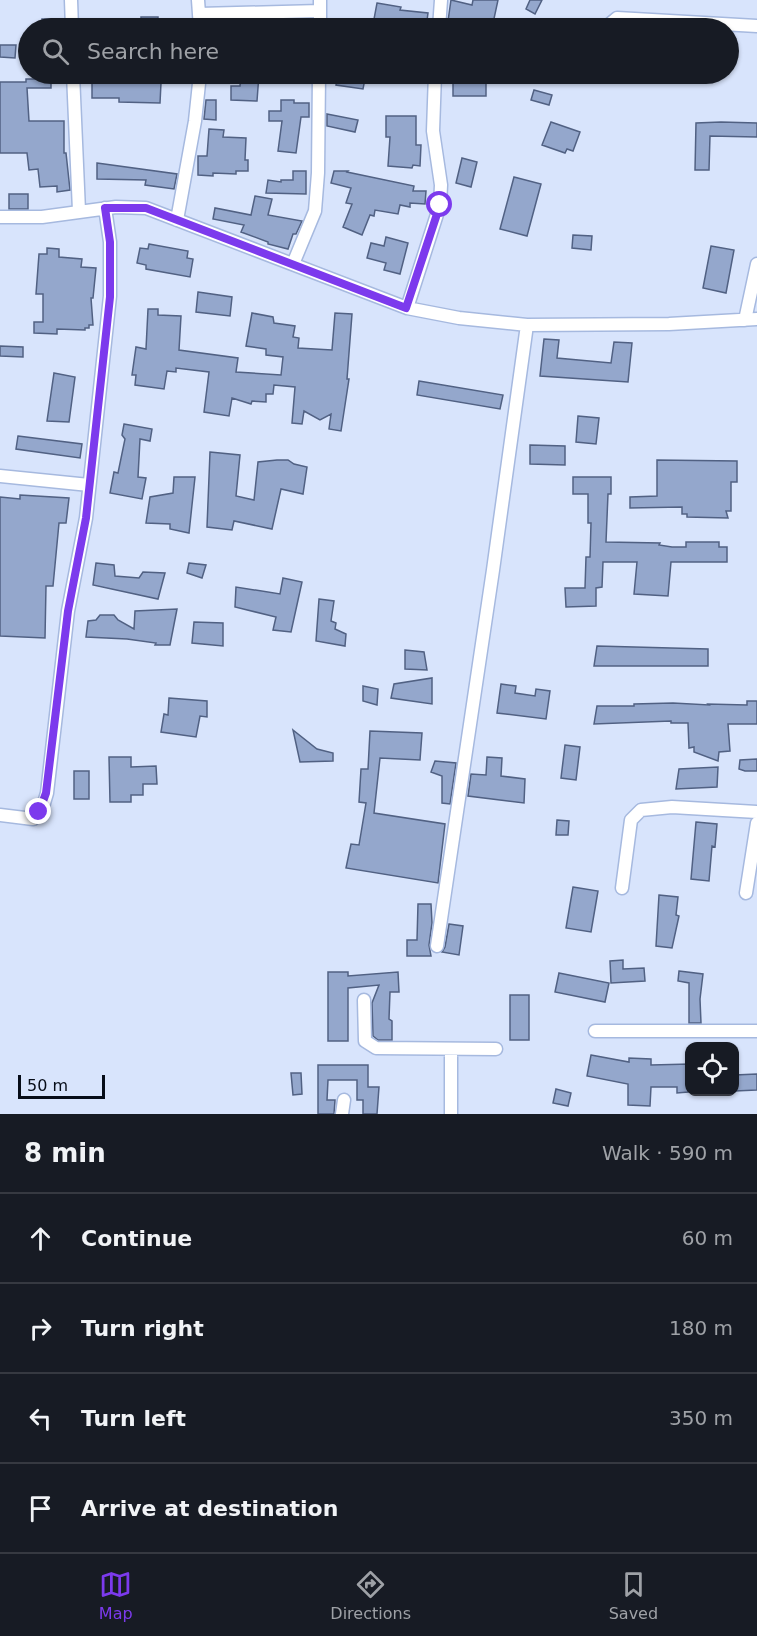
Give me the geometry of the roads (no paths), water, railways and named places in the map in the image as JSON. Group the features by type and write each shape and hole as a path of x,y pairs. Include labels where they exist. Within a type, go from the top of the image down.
{"street":[{"path":"71,0 72,18"},
{"path":"198,0 199,18"},
{"path":"440,18 441,0"},
{"path":"199,14 320,6"},
{"path":"739,25 757,26"},
{"path":"73,84 79,211"},
{"path":"177,220 195,121 199,84"},
{"path":"293,264 315,211 318,173 319,84"},
{"path":"406,308 440,205 441,185 433,130 435,84"},
{"path":"0,815 33,819 44,803 68,611 84,529 110,297 110,242 105,208"},
{"path":"0,218 42,217 105,208 146,208 406,308 459,318 526,325 669,324 751,320 757,264"},
{"path":"437,946 493,570 526,325"},
{"path":"0,476 89,484"},
{"path":"622,888 631,820 641,810 672,807 757,812"},
{"path":"746,893 757,823"},
{"path":"364,1000 365,1041 376,1048 496,1049"},
{"path":"595,1031 757,1031"},
{"path":"451,1049 451,1114"},
{"path":"342,1114 344,1100"}]}
